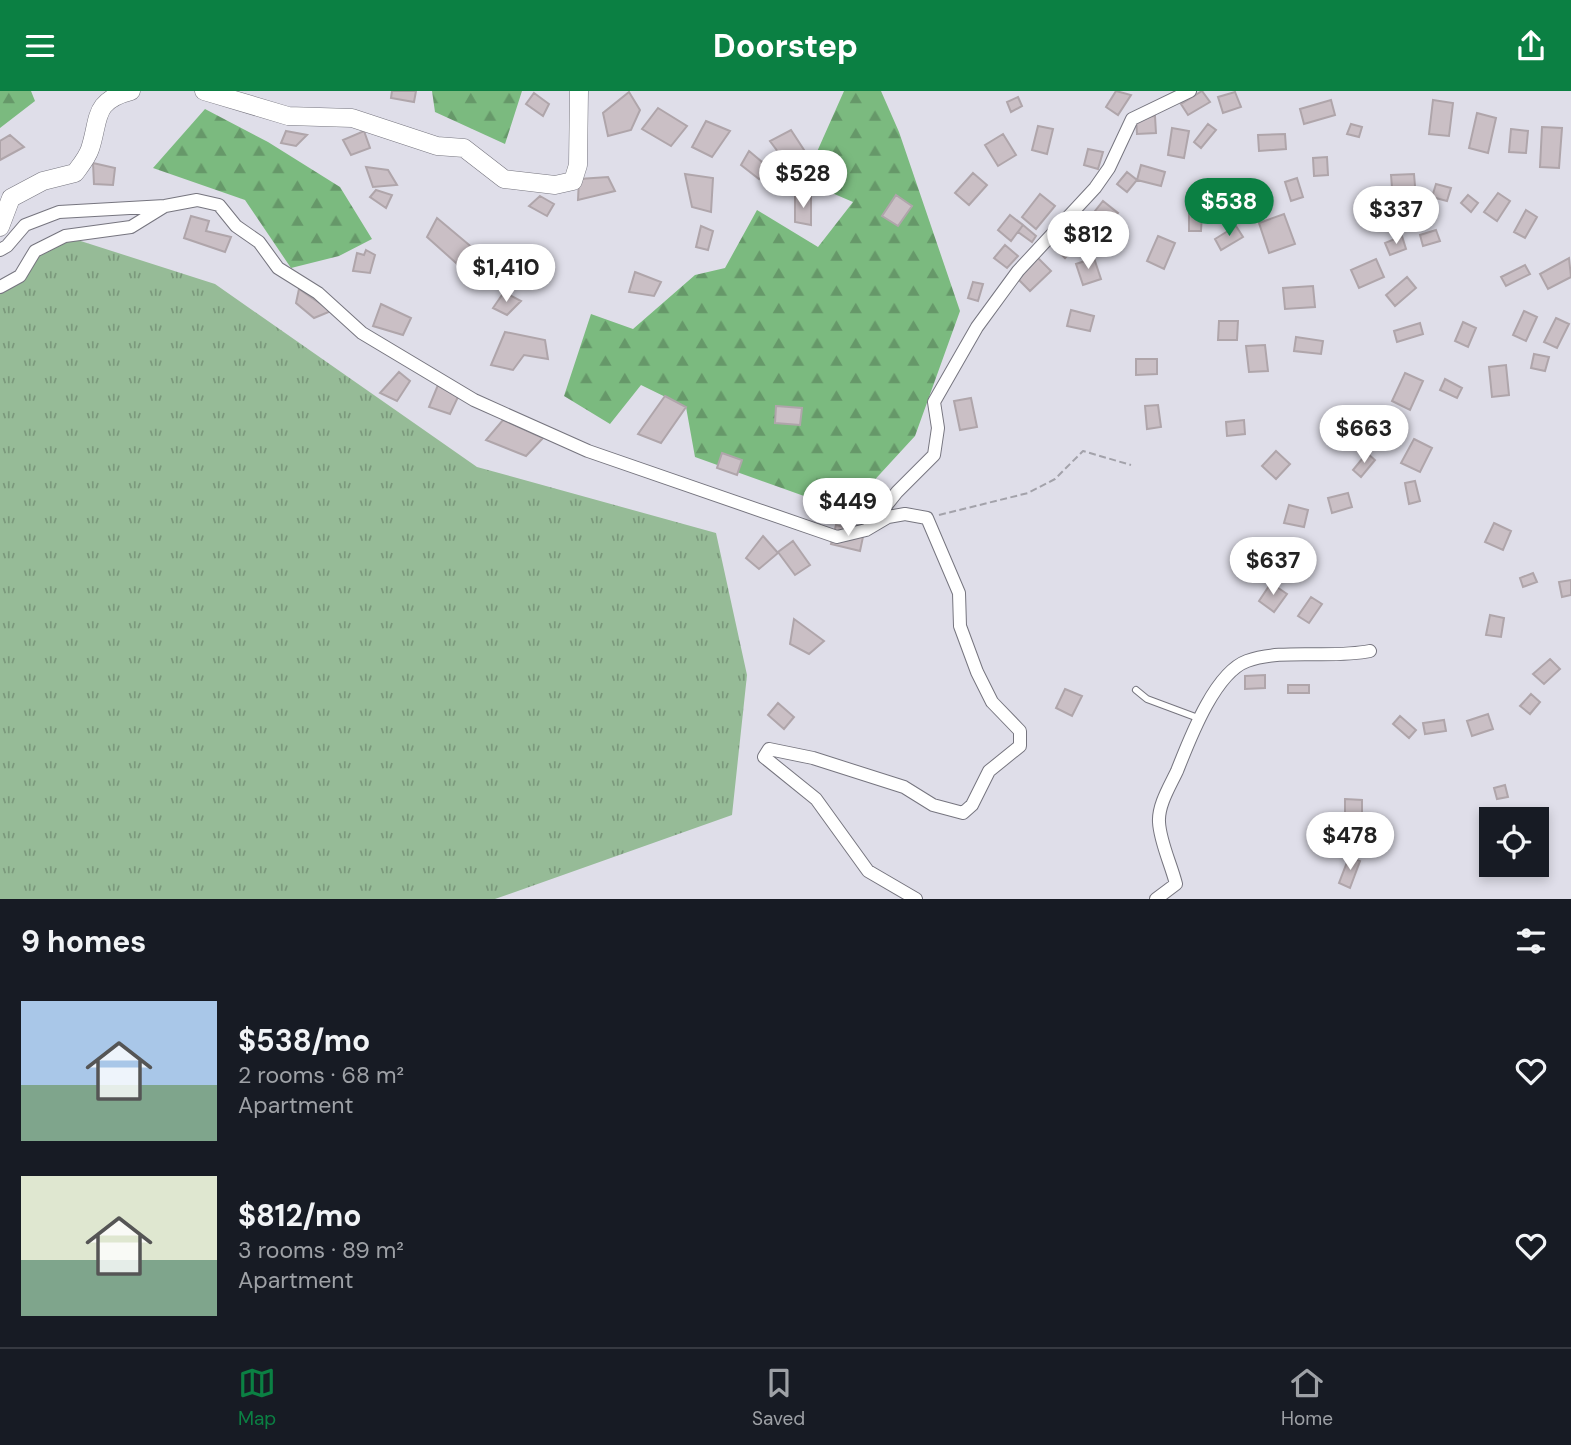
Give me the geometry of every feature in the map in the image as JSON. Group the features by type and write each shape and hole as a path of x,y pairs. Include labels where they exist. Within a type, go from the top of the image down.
{"street":[{"path":"0,227 11,198 43,181 75,173 90,151 96,116 112,96 131,91"},
{"path":"204,91 288,116 352,118 437,146 464,148 504,179 555,185 573,181 578,165 579,91"},
{"path":"866,530 897,492 934,455 938,428 934,402 977,327 1018,271 1095,188 1109,168 1132,120 1190,91"},
{"path":"0,250 7,247 25,225 59,212 165,206 197,200 219,205 236,226 259,242 278,268 318,293 362,333 474,400 588,451 837,537 866,530 888,517 905,514 928,518 959,593 960,626 977,672 992,702 1020,731 1020,745 989,771 972,805 963,813 933,805 904,787 813,758 769,749 764,757 816,799 868,871 916,899"},
{"path":"0,288 20,276 35,251 65,236 131,227 165,206"},
{"path":"1156,899 1176,884 1159,819 1198,718 1233,671 1247,661 1339,656 1370,651"}],"lane":[{"path":"1136,690 1147,699 1198,718"}],"path":[{"path":"928,518 1028,493 1055,479 1083,451 1131,465"}],"green space":[{"path":"0,91 31,91 35,101 0,128"},
{"path":"432,91 522,91 505,144 435,112"},
{"path":"844,91 881,91 899,132 960,311 915,436 846,511 695,457 686,407 641,385 610,424 564,396 591,314 633,329 695,275 725,268 757,210 818,247 853,202 804,181"},
{"path":"205,109 268,142 340,187 372,239 339,256 291,268 245,200 153,168"},
{"path":"65,236 215,284 477,467 716,533 747,675 732,815 495,899 0,899 0,284"}],"building":[{"path":"392,91 416,91 414,102 391,98"},
{"path":"1116,91 1131,95 1118,115 1106,107"},
{"path":"1202,91 1210,102 1188,115 1181,104"},
{"path":"629,92 640,110 631,130 608,136 603,113"},
{"path":"1235,92 1241,107 1223,113 1218,97"},
{"path":"534,93 549,104 543,116 526,104"},
{"path":"1018,97 1022,106 1011,112 1007,102"},
{"path":"1331,100 1335,115 1304,124 1300,109"},
{"path":"1433,100 1453,103 1449,136 1429,134"},
{"path":"658,108 687,126 671,146 642,129"},
{"path":"1477,113 1496,118 1488,153 1469,148"},
{"path":"1155,116 1156,133 1137,134 1136,117"},
{"path":"706,121 730,131 712,157 692,147"},
{"path":"1208,124 1216,130 1201,148 1194,142"},
{"path":"1351,124 1362,127 1359,137 1347,134"},
{"path":"1038,126 1053,129 1047,154 1032,150"},
{"path":"1542,127 1562,128 1559,168 1540,167"},
{"path":"1172,128 1189,131 1184,158 1168,155"},
{"path":"1511,129 1528,131 1526,153 1509,152"},
{"path":"791,130 806,153 787,164 770,141"},
{"path":"286,131 307,135 296,146 281,143"},
{"path":"364,131 370,148 351,155 343,140"},
{"path":"1003,134 1016,155 998,166 985,145"},
{"path":"1285,134 1286,149 1259,151 1258,135"},
{"path":"10,135 24,147 0,160 0,141"},
{"path":"1088,149 1103,152 1098,169 1084,165"},
{"path":"749,151 768,167 759,179 741,165"},
{"path":"1327,157 1328,175 1314,176 1313,158"},
{"path":"93,163 115,168 113,185 94,184"},
{"path":"1141,165 1165,172 1161,186 1137,180"},
{"path":"366,167 388,170 397,185 373,187"},
{"path":"1127,172 1137,180 1127,192 1117,184"},
{"path":"973,173 987,185 969,205 955,193"},
{"path":"685,174 713,178 711,212 692,207"},
{"path":"1414,174 1416,198 1393,200 1391,175"},
{"path":"608,177 615,191 578,200 579,179"},
{"path":"1297,178 1303,197 1291,201 1285,182"},
{"path":"1436,184 1451,188 1447,201 1432,197"},
{"path":"1238,186 1244,196 1229,206 1223,196"},
{"path":"376,190 392,195 386,208 370,197"},
{"path":"1498,193 1510,201 1497,221 1484,212"},
{"path":"1040,194 1055,206 1036,229 1022,217"},
{"path":"896,195 912,206 898,226 882,216"},
{"path":"1468,195 1478,203 1471,212 1461,203"},
{"path":"540,196 554,204 547,216 529,206"},
{"path":"795,196 811,196 811,225 795,222"},
{"path":"1103,201 1118,213 1106,228 1091,216"},
{"path":"1526,210 1537,217 1525,238 1514,232"},
{"path":"1189,214 1202,214 1201,231 1189,231"},
{"path":"1284,214 1295,244 1269,253 1259,223"},
{"path":"1010,215 1023,225 1011,241 998,230"},
{"path":"191,216 209,221 206,231 231,237 225,252 184,238"},
{"path":"437,218 474,249 465,271 427,237"},
{"path":"1069,222 1085,238 1065,258 1049,243"},
{"path":"1023,225 1036,236 1032,242 1018,232"},
{"path":"701,226 713,231 708,250 696,247"},
{"path":"1236,226 1243,237 1221,250 1215,239"},
{"path":"1436,230 1440,241 1423,246 1420,235"},
{"path":"1158,236 1175,243 1164,269 1147,261"},
{"path":"1402,236 1406,249 1390,255 1385,243"},
{"path":"1005,245 1018,256 1007,268 994,258"},
{"path":"366,250 375,255 370,273 353,271 357,253 364,255"},
{"path":"1035,255 1051,271 1030,291 1014,275"},
{"path":"1094,258 1101,279 1083,285 1076,264"},
{"path":"1569,258 1571,277 1548,289 1540,274"},
{"path":"1376,259 1384,277 1359,288 1351,270"},
{"path":"1525,265 1530,274 1506,286 1501,277"},
{"path":"635,272 661,282 654,296 629,292"},
{"path":"1407,277 1416,288 1395,306 1386,295"},
{"path":"973,282 983,284 978,301 968,298"},
{"path":"1313,286 1315,307 1285,309 1283,288"},
{"path":"299,289 331,311 314,318 296,303"},
{"path":"504,292 521,301 507,315 493,308"},
{"path":"381,304 411,318 403,335 373,326"},
{"path":"1071,310 1094,316 1090,331 1067,326"},
{"path":"1524,311 1537,317 1526,341 1513,335"},
{"path":"1556,318 1569,324 1557,348 1544,342"},
{"path":"1219,321 1238,321 1237,340 1218,340"},
{"path":"1463,322 1476,328 1468,347 1455,341"},
{"path":"1420,323 1423,334 1397,342 1394,331"},
{"path":"505,332 545,340 548,359 524,355 513,370 491,365"},
{"path":"1296,337 1323,341 1321,354 1294,351"},
{"path":"1265,345 1268,371 1249,372 1246,346"},
{"path":"1534,354 1549,357 1545,371 1531,368"},
{"path":"1136,359 1157,359 1157,374 1136,375"},
{"path":"1506,365 1509,395 1492,397 1489,367"},
{"path":"399,372 410,381 397,401 380,393"},
{"path":"1405,373 1423,381 1410,410 1392,401"},
{"path":"1445,379 1462,388 1457,398 1440,390"},
{"path":"438,385 458,397 450,414 429,407"},
{"path":"665,396 686,407 661,443 638,434"},
{"path":"971,398 977,427 960,430 954,401"},
{"path":"1158,405 1161,427 1147,429 1145,406"},
{"path":"776,406 802,408 800,425 775,423"},
{"path":"503,420 543,438 526,456 486,440"},
{"path":"1244,420 1245,434 1227,436 1226,422"},
{"path":"1414,439 1432,448 1420,472 1401,463"},
{"path":"1276,451 1290,464 1276,479 1262,466"},
{"path":"722,453 742,460 737,475 717,468"},
{"path":"1367,453 1375,460 1361,477 1353,470"},
{"path":"1415,481 1420,501 1409,504 1405,483"},
{"path":"1348,493 1352,507 1332,513 1328,498"},
{"path":"1289,505 1308,510 1304,527 1284,523"},
{"path":"1494,523 1511,531 1503,550 1485,542"},
{"path":"836,525 864,532 860,551 831,544"},
{"path":"763,536 778,553 759,569 746,558"},
{"path":"793,541 810,565 795,575 778,552"},
{"path":"1533,573 1537,582 1523,587 1520,578"},
{"path":"1571,580 1571,595 1562,597 1559,582"},
{"path":"1271,583 1287,594 1274,612 1259,601"},
{"path":"1311,597 1322,604 1309,623 1298,616"},
{"path":"1490,615 1504,618 1501,637 1486,635"},
{"path":"794,619 824,641 809,654 790,644"},
{"path":"1550,659 1560,669 1544,684 1533,674"},
{"path":"1265,675 1265,688 1245,689 1245,676"},
{"path":"1288,685 1309,685 1309,693 1288,693"},
{"path":"1065,689 1082,696 1072,716 1056,708"},
{"path":"1531,694 1540,702 1530,714 1520,706"},
{"path":"778,703 794,717 784,729 768,715"},
{"path":"1488,714 1493,729 1472,736 1467,721"},
{"path":"1400,716 1416,730 1409,738 1393,724"},
{"path":"1444,720 1446,731 1425,734 1423,723"},
{"path":"1505,785 1508,797 1497,799 1494,788"},
{"path":"1345,799 1362,800 1362,815 1345,815"},
{"path":"1349,857 1360,861 1350,888 1339,883"}]}
